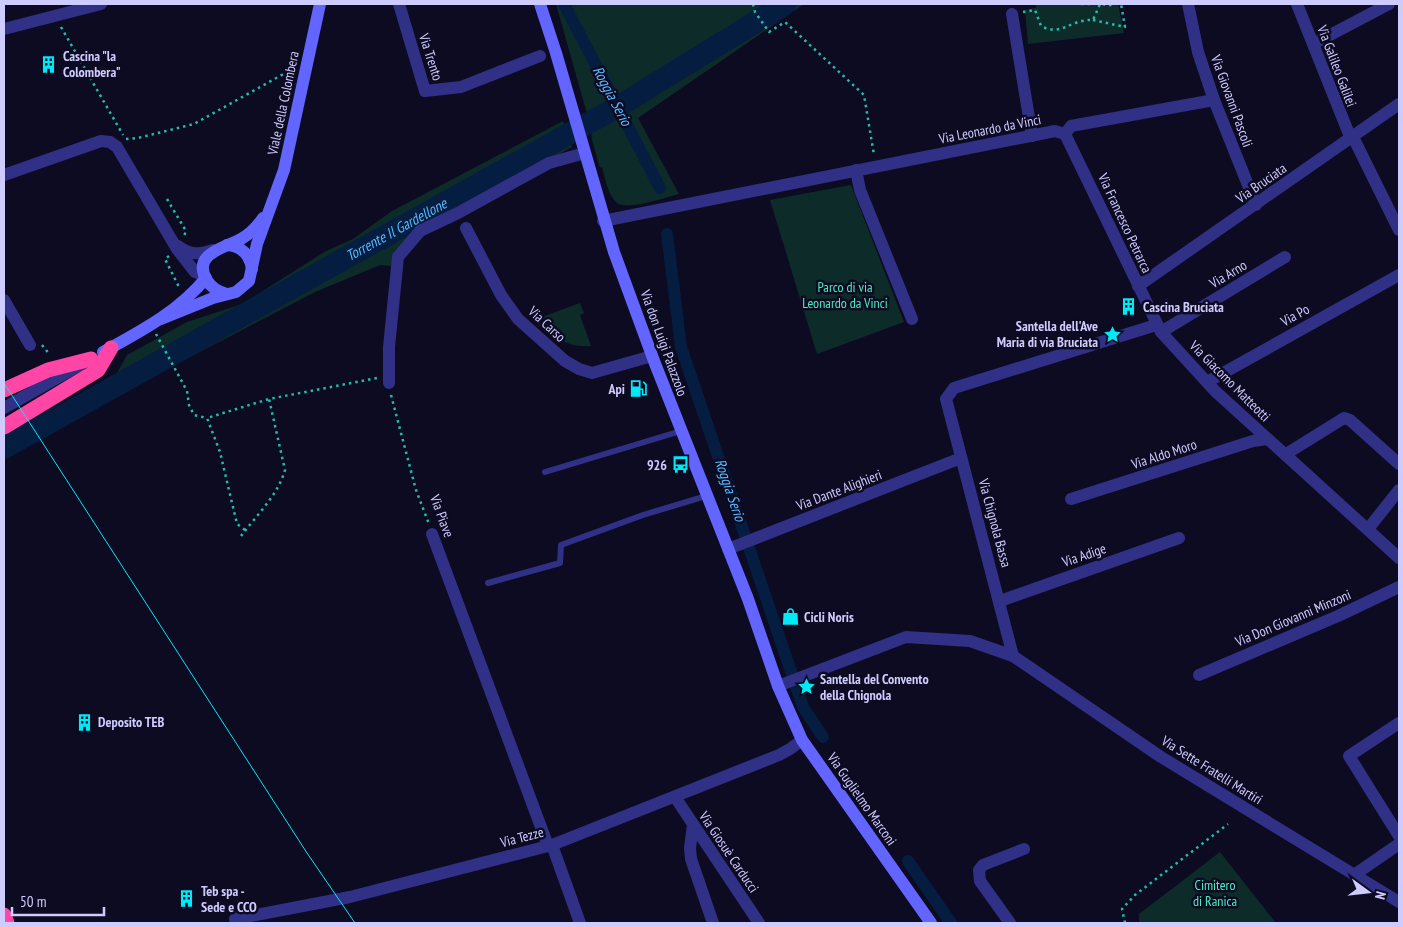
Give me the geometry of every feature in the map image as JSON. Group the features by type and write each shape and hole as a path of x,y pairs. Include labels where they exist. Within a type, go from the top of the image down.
{"highway":[{"path":"4,427 98,370 111,348"},
{"path":"4,390 48,370 91,359"},
{"path":"4,915 7,923"}],"street":[{"path":"4,29 101,4"},
{"name":"Viale della Colombera","path":"155,322 242,289 249,281 257,244 284,170 320,4"},
{"name":"Via Trento","path":"399,4 425,91 461,87 540,56"},
{"name":"Via don Luigi Palazzolo","path":"540,4 604,221 652,356 728,549 778,686"},
{"name":"Via Giovanni Pascoli","path":"1188,4 1198,52 1214,100 1256,205"},
{"name":"Via Galileo Galilei","path":"1298,4 1352,138 1399,230"},
{"path":"1313,44 1390,4"},
{"path":"1012,14 1032,136"},
{"name":"Via Leonardo da Vinci","path":"604,221 1055,131 1065,134 1071,126 1214,100"},
{"name":"Via Bruciata","path":"1138,286 1399,104"},
{"name":"Via Francesco Petrarca","path":"1065,134 1158,329"},
{"path":"4,175 101,141 110,142 117,147 194,272 205,277 214,289 228,294"},
{"path":"389,382 389,347 398,257 420,231 583,147"},
{"path":"856,170 860,190 912,319"},
{"name":"Viale della Colombera","path":"4,408 155,322 189,297 205,277 204,266 213,250 240,240 258,226 270,207"},
{"name":"Via Carso","path":"466,228 501,294 518,319 565,361 579,369 592,373 652,356"},
{"path":"177,245 190,253 202,254 213,250"},
{"path":"228,245 245,252 251,261 252,269"},
{"name":"Via Arno","path":"1158,329 1285,257"},
{"name":"Via Po","path":"1207,382 1399,275"},
{"path":"4,300 30,346"},
{"name":"Via Giacomo Matteotti","path":"1158,329 1207,382 1399,558"},
{"name":"Via Chignola Bassa","path":"1013,656 946,399 954,388 1158,329"},
{"path":"1286,454 1344,418 1350,420 1399,464"},
{"name":"Via Aldo Moro","path":"1071,499 1253,441 1267,439"},
{"name":"Via Dante Alighieri","path":"728,549 961,458"},
{"path":"1368,529 1399,490"},
{"name":"Via Piave","path":"432,534 580,923"},
{"name":"Via Adige","path":"1000,601 1179,538"},
{"name":"Via Don Giovanni Minzoni","path":"1199,675 1338,616 1399,587"},
{"name":"Via Sette Fratelli Martiri","path":"778,686 906,637 970,641 1013,656 1161,757 1399,902"},
{"name":"Via Guglielmo Marconi","path":"778,686 802,740 931,923"},
{"path":"1399,723 1349,756 1399,836"},
{"name":"Via Tezze","path":"235,919 350,897 550,846 784,752 802,740"},
{"name":"Via Giosuè Carducci","path":"675,797 759,923"},
{"path":"693,825 690,848 691,859 713,923"},
{"path":"1354,875 1399,844"},
{"path":"1010,923 980,881 979,870 983,866 1024,849"}],"lane":[{"path":"545,472 622,446 681,431"},
{"path":"488,584 560,563 561,545 643,515 706,496"}],"path":[{"path":"753,4 755,12 769,32 785,22 864,95 876,167"},
{"path":"1081,4 1090,4"},
{"path":"1093,20 1102,4 1108,6 1113,4"},
{"path":"1035,10 1039,24 1050,30 1060,30 1074,21 1093,20 1125,27 1121,4"},
{"path":"55,16 125,139 138,138 194,124 287,72 304,76"},
{"path":"168,198 186,232 165,258 182,293"},
{"path":"155,322 164,351 187,390 188,406 194,415 207,418 268,399 371,378 379,378 389,382"},
{"path":"43,359 50,355 56,358"},
{"name":"Via Piave","path":"389,382 416,490 432,534"},
{"path":"241,536 282,481 285,470 268,399"},
{"path":"207,418 220,452 237,524 245,530"},
{"path":"1125,923 1122,908 1135,895 1228,824"}],"green space":[{"path":"556,4 804,4 638,118 679,194 647,203 622,205 617,203 611,196 602,167 600,168 592,140 591,128"},
{"path":"1036,4 1118,4 1124,33 1028,44 1025,10 1036,8"},
{"path":"563,121 572,147 413,235 392,266 380,265 315,292 42,434 35,423 116,375 127,355 187,322 242,304 326,251 353,239 392,211"},
{"name":"Parco di via Leonardo da Vinci","path":"851,185 904,322 817,354 770,200"},
{"path":"580,303 584,313 580,315 591,346 574,345 560,340 534,320"},
{"name":"Cimitero di Ranica","path":"1220,852 1276,923 1139,923 1139,914"}],"waterway":[{"name":"Roggia Serio","path":"564,4 660,188"},
{"name":"Torrente Il Gardellone","path":"4,448 619,106 785,4"},
{"name":"Roggia Serio","path":"667,234 681,347 803,707 823,737"},
{"path":"908,861 951,923"}],"tram line":[{"path":"4,383 307,853 355,923"}],"place":[{"name":"Cascina \"la Colombera\"","path":"49,64"},
{"name":"Cascina Bruciata","path":"1129,307"},
{"name":"Santella dell'Ave Maria di via Bruciata","path":"1112,334"},
{"name":"Api","path":"639,389"},
{"name":"926","path":"681,465"},
{"name":"Cicli Noris","path":"790,617"},
{"name":"Santella del Convento della Chignola","path":"806,687"},
{"name":"Deposito TEB","path":"84,722"},
{"name":"Teb spa - Sede e CCO","path":"187,899"}]}
